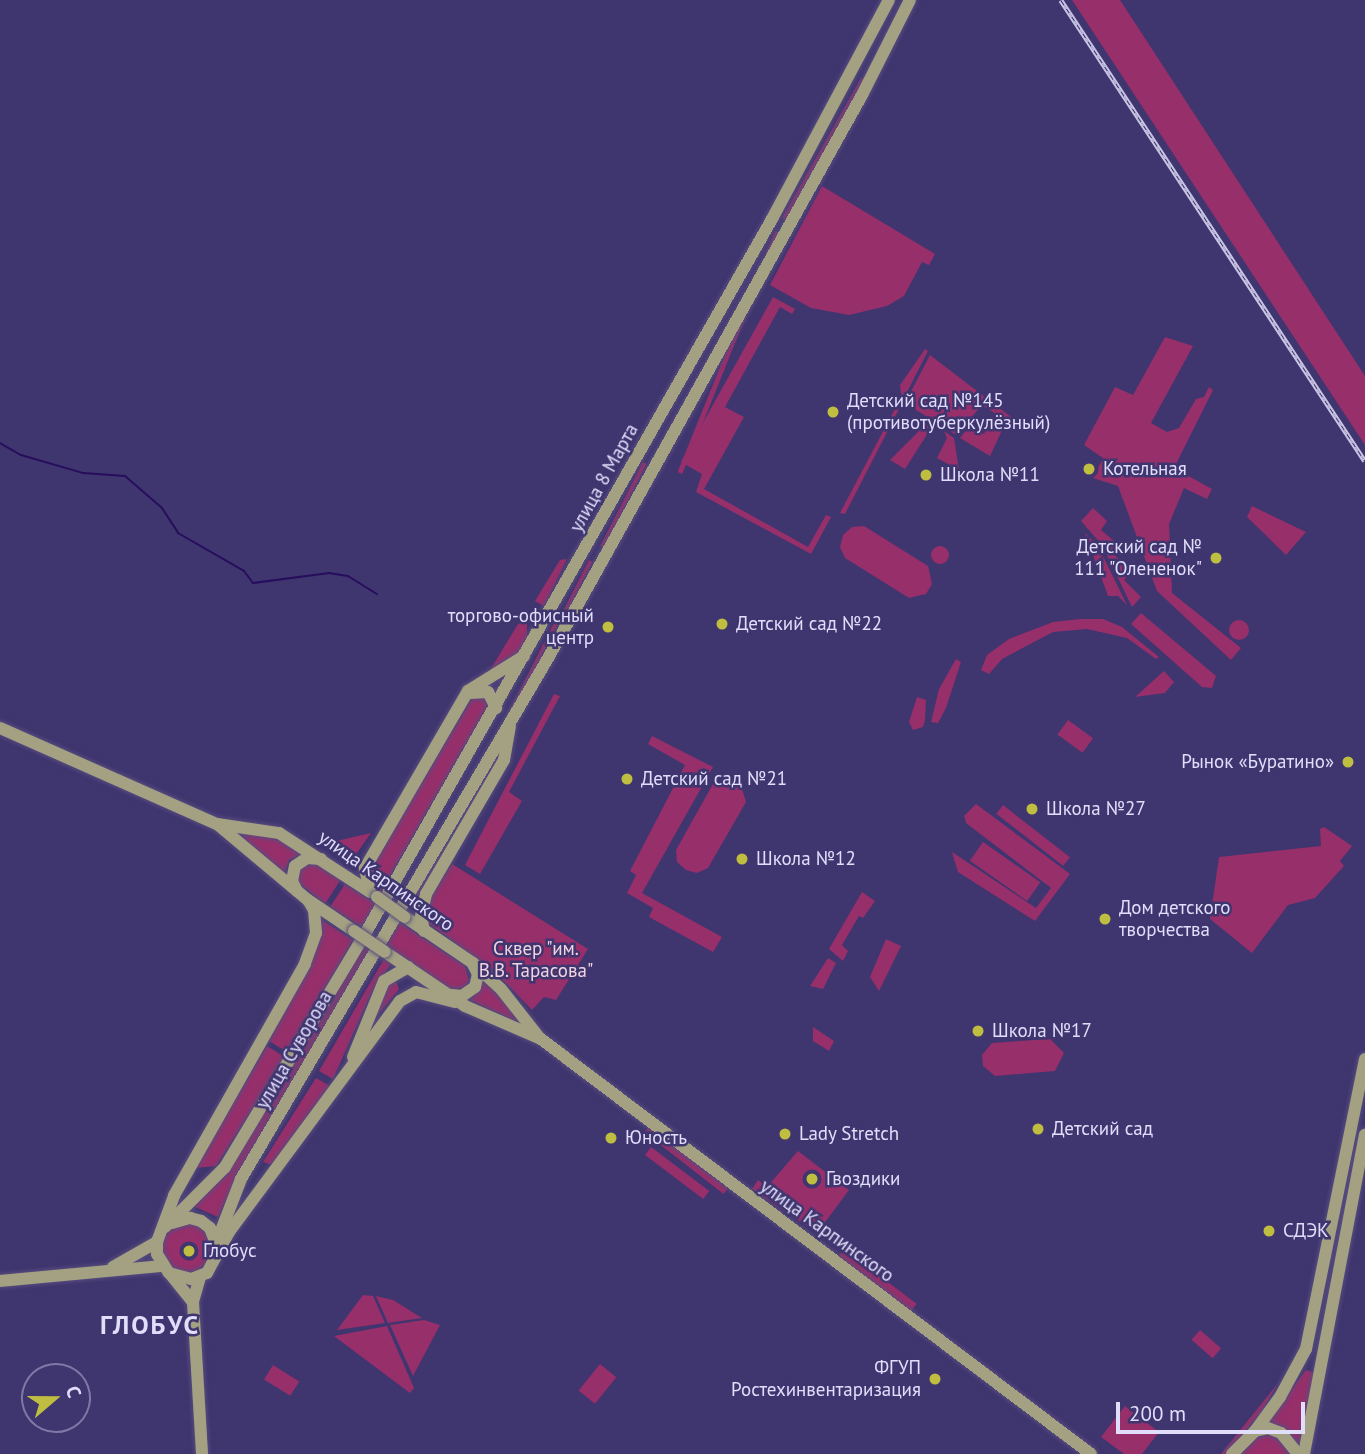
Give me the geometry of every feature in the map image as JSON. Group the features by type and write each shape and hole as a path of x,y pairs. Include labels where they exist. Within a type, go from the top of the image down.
{"main road":[{"name":"улица 8 Марта","path":"360,933 496,708 586,550 871,38 889,0"},
{"name":"улица 8 Марта","path":"415,884 602,560 887,49 910,0"},
{"path":"862,54 877,65"},
{"path":"586,550 602,560"},
{"path":"346,875 365,869 466,695 527,654"},
{"path":"466,695 477,690 488,692 496,708"},
{"path":"424,931 421,916 426,894 504,760 511,720"},
{"name":"улица Карпинского","path":"0,728 217,824 279,834 325,860 473,963 501,989 541,1039"},
{"name":"улица Карпинского","path":"217,824 308,900 465,1006 541,1039 1091,1454"},
{"path":"297,891 292,881 296,866 307,858 325,860"},
{"path":"365,869 373,895"},
{"name":"улица Суворова","path":"217,1246 241,1179 415,884"},
{"path":"112,1267 157,1242 180,1184 305,964 316,933 314,910 308,900"},
{"name":"улица Суворова","path":"165,1227 226,1167 360,933"},
{"path":"451,995 462,996 475,987 478,974 473,963"},
{"path":"345,1075 384,981 408,967"},
{"path":"217,1246 405,996 431,994 465,1006"},
{"path":"1232,1454 1255,1431 1280,1397 1306,1349 1365,1059"},
{"path":"1304,1454 1365,1135"},
{"path":"165,1227 190,1218 211,1228 217,1246 215,1262 200,1277 193,1302 202,1454"},
{"path":"157,1242 166,1270 193,1302"},
{"path":"0,1282 112,1267 166,1270 181,1279 200,1277"},
{"path":"1255,1431 1268,1428 1281,1433 1298,1454"}],"green space":[{"path":"1072,0 1120,0 1365,376 1365,445"},
{"path":"861,78 865,80 787,221 782,218"},
{"path":"822,186 935,254 929,265 922,262 904,296 887,306 849,315 811,308 770,285"},
{"path":"775,231 780,233 682,474 678,472"},
{"path":"773,297 795,309 792,314 780,307 725,407 744,417 704,489 808,547 826,515 831,517 811,554 696,492 702,474 681,462"},
{"path":"1165,337 1193,346 1151,423 1167,432 1179,428 1196,399 1204,397 1209,387 1213,390 1174,468 1212,489 1207,499 1184,488 1169,524 1172,593 1241,648 1231,660 1157,591 1118,486 1093,478 1103,458 1084,445 1115,387 1133,395"},
{"path":"925,349 928,351 902,402 900,385"},
{"path":"930,355 1011,417 1008,422 982,405 956,435 905,403"},
{"path":"898,403 901,405 845,514 840,513"},
{"path":"992,416 1005,424 990,456 960,438 968,428 984,434"},
{"path":"928,422 933,425 905,469 890,460"},
{"path":"944,431 954,438 959,470 937,458 947,438"},
{"path":"643,462 647,464 604,548 600,546"},
{"path":"1252,506 1306,532 1286,555 1247,517"},
{"path":"1093,508 1107,521 1101,530 1119,545 1113,554 1131,570 1124,580 1141,597 1132,607 1102,545 1081,521"},
{"path":"864,526 928,566 932,584 926,594 909,598 845,558 840,547 843,535 852,527"},
{"path":"1085,533 1098,546 1127,605 1118,596 1108,596"},
{"path":"940,546 946,549 949,555 946,561 940,564 934,561 931,555 934,549"},
{"path":"567,559 544,606 535,601 560,560"},
{"path":"589,560 593,562 564,618 560,616"},
{"path":"1141,613 1216,676 1212,688 1202,687 1131,624"},
{"path":"1103,619 1122,627 1159,657 1156,659 1127,638 1087,629 1053,632 1002,659 989,674 981,670 987,655 1009,639 1053,622"},
{"path":"1239,620 1246,623 1249,630 1246,637 1239,640 1232,637 1229,630 1232,623"},
{"path":"527,621 527,639 517,654 487,675 518,624"},
{"path":"555,621 559,623 414,906 411,904"},
{"path":"956,659 961,662 946,708 938,723 931,722 939,689"},
{"path":"1164,671 1174,682 1165,693 1135,697"},
{"path":"484,694 488,705 380,893 372,886 370,870 473,697"},
{"path":"554,694 560,696 509,792 522,801 480,874 465,865"},
{"path":"917,697 926,700 925,720 923,727 913,730 909,722"},
{"path":"1068,720 1093,738 1082,753 1057,735"},
{"path":"652,736 713,767 642,893 722,937 713,952 649,917 653,908 627,893 636,875 630,871 685,765 648,744"},
{"path":"724,779 741,785 746,802 708,868 697,873 686,870 677,862 676,850 713,784"},
{"path":"976,804 1070,874 1035,921 958,872 952,852 1036,908 1051,888 966,823 964,816"},
{"path":"1003,805 1070,857 1063,866 996,814"},
{"path":"1324,827 1352,846 1340,861 1344,866 1315,898 1288,905 1252,953 1210,919 1219,857 1321,846 1320,829"},
{"path":"237,831 270,837 306,852 289,860 283,877"},
{"path":"371,833 354,857 332,842"},
{"path":"983,842 1040,882 1027,901 970,861"},
{"path":"314,863 341,879 325,904 299,883 298,872 304,864"},
{"name":"Сквер \"им. В.В. Тарасова\"","path":"452,864 588,949 556,1000 544,997 532,1010 494,971 427,922 429,900"},
{"path":"345,884 376,904 361,927 330,907"},
{"path":"862,892 875,901 863,918 859,916 842,945 848,951 843,961 829,949"},
{"path":"320,919 353,940 287,1052 269,1041 313,957"},
{"path":"399,922 465,966 469,980 465,988 450,989 384,945"},
{"path":"886,939 901,946 879,991 870,977"},
{"path":"363,946 369,950 242,1165 218,1217 193,1206 228,1171"},
{"path":"828,958 836,963 823,989 810,986"},
{"path":"384,959 391,964 373,989 333,1079 319,1071"},
{"path":"393,974 399,989 368,1027"},
{"path":"483,980 510,1008 522,1024 470,1000"},
{"path":"813,1027 834,1041 829,1051 813,1041"},
{"path":"1050,1039 1064,1053 1055,1071 995,1076 983,1066 982,1055 992,1043"},
{"path":"267,1046 285,1057 216,1166 195,1168"},
{"path":"316,1078 330,1086 272,1165 263,1162"},
{"path":"649,1127 728,1189 723,1194 645,1133"},
{"path":"651,1147 709,1191 703,1199 645,1155"},
{"path":"798,1151 849,1190 817,1233 752,1189 758,1180 767,1187"},
{"path":"187,1224 204,1231 211,1248 204,1265 187,1272 170,1265 163,1248 170,1231"},
{"path":"844,1249 917,1304 911,1311 839,1256"},
{"path":"363,1295 373,1296 385,1323 337,1330"},
{"path":"376,1296 393,1300 422,1318 388,1323"},
{"path":"424,1320 440,1325 413,1376 390,1325"},
{"path":"387,1326 414,1388 410,1393 334,1336"},
{"path":"1200,1330 1221,1348 1213,1358 1191,1340"},
{"path":"600,1364 616,1377 595,1404 579,1390"},
{"path":"273,1365 299,1381 290,1396 264,1379"},
{"path":"1306,1370 1315,1373 1300,1452 1286,1432 1267,1423"},
{"path":"1278,1383 1262,1411 1227,1454 1221,1454"},
{"path":"1125,1406 1159,1432 1142,1454 1124,1454 1101,1437"},
{"path":"1267,1435 1276,1436 1289,1454 1240,1454 1254,1439"}],"waterway":[{"path":"0,443 21,455 83,473 125,476 162,508 178,533 244,571 253,583 329,573 348,576 377,594"}],"railway":[{"path":"1061,0 1365,461"}],"place":[{"name":"Детский сад №145 (противотуберкулёзный)","path":"833,412"},
{"name":"Котельная","path":"1089,469"},
{"name":"Школа №11","path":"926,475"},
{"name":"Детский сад № 111 \"Олененок\"","path":"1216,558"},
{"name":"Детский сад №22","path":"722,624"},
{"name":"торгово-офисный центр","path":"608,627"},
{"name":"Рынок «Буратино»","path":"1348,762"},
{"name":"Детский сад №21","path":"627,779"},
{"name":"Школа №27","path":"1032,809"},
{"name":"Школа №12","path":"742,859"},
{"name":"Дом детского творчества","path":"1105,919"},
{"name":"Школа №17","path":"978,1031"},
{"name":"Детский сад","path":"1038,1129"},
{"name":"Lady Stretch","path":"785,1134"},
{"name":"Юность","path":"611,1138"},
{"name":"Гвоздики","path":"812,1179"},
{"name":"СДЭК","path":"1269,1231"},
{"name":"Глобус","path":"189,1251"},
{"name":"ФГУП Ростехинвентаризация","path":"935,1379"}],"district":[{"name":"ГЛОБУС","path":"150,1325"}]}
